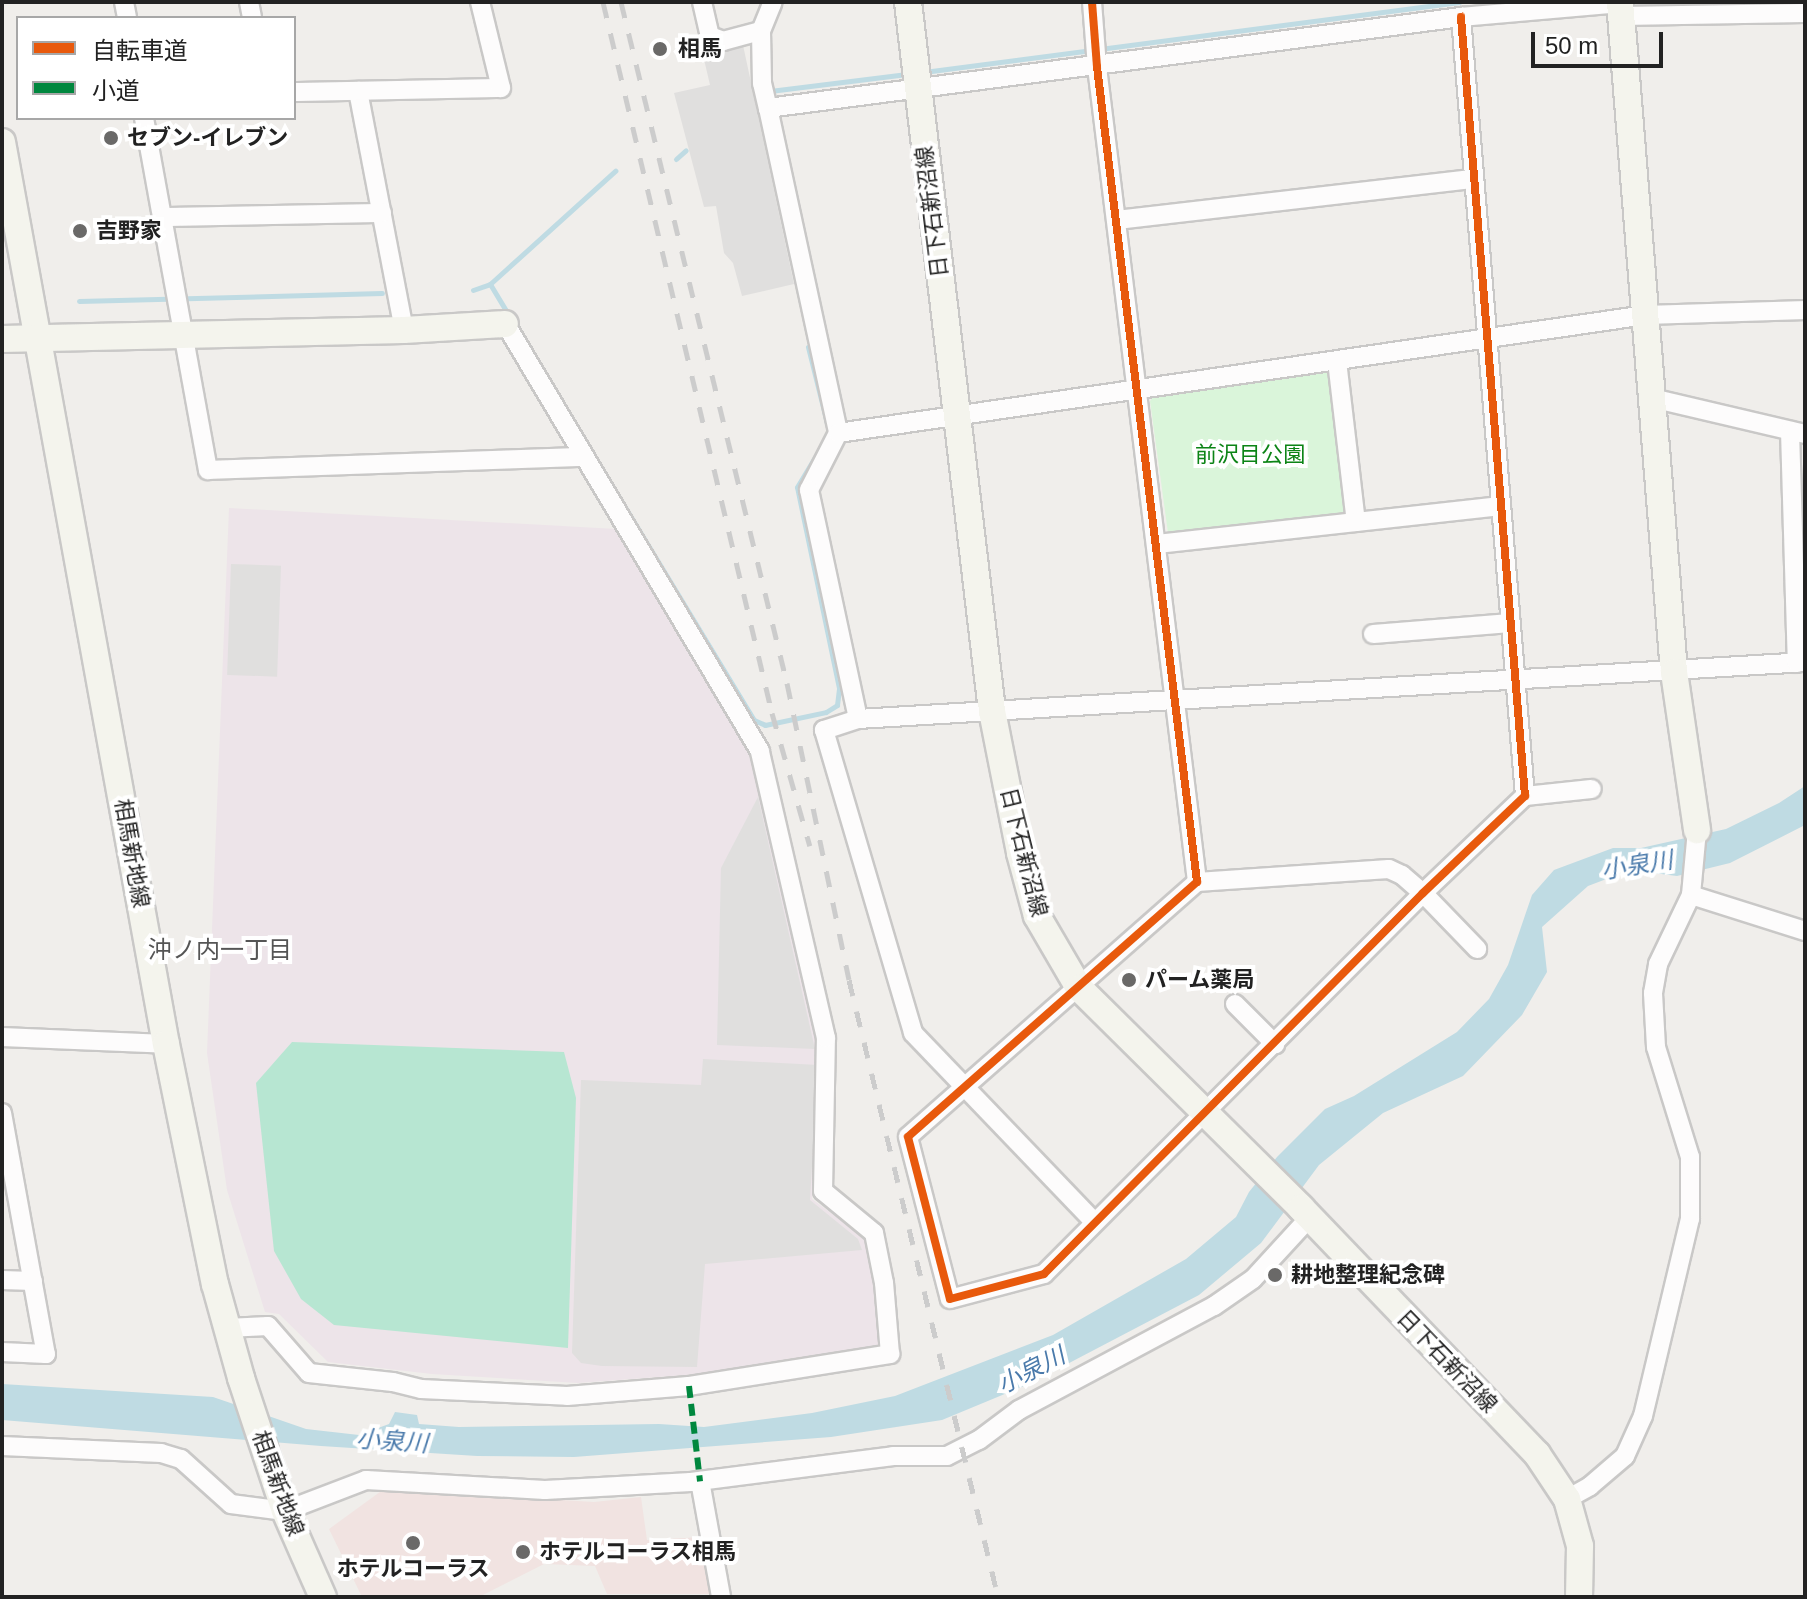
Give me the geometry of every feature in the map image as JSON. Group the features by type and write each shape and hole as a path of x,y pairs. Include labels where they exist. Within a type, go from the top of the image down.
{"main road":[{"name":"日下石新沼線","path":"908,2 992,711 1020,853 1037,916 1079,988 1250,1161 1306,1212 1537,1454 1567,1499 1580,1546 1579,1597"},
{"path":"1621,7 1674,672 1697,830"},
{"name":"相馬新地線","path":"2,142 166,1044 215,1284 241,1378 285,1511 323,1597"},
{"path":"2,339 183,324 404,330 505,324"}],"street":[{"path":"296,92 501,88 480,2"},
{"path":"702,2 710,36 723,41 761,31"},
{"path":"773,2 761,31 762,83 838,433 809,490 858,719"},
{"path":"1092,2 1096,56 1197,882"},
{"path":"768,108 916,78 1461,17 1621,7 1805,13"},
{"path":"1461,17 1525,796"},
{"path":"358,91 404,330"},
{"path":"144,120 208,470 584,457"},
{"path":"1117,220 1474,179"},
{"path":"164,217 382,213"},
{"path":"838,433 1646,315 1805,310"},
{"path":"227,1328 268,1326 309,1373 393,1382 421,1389 567,1396 689,1386 890,1354 884,1283 874,1233 823,1191 826,1038 760,751 505,324"},
{"path":"1337,361 1356,522"},
{"path":"1094,1222 913,1033 824,730 858,719 1801,662 1798,433 1652,398"},
{"path":"1157,544 1501,506"},
{"path":"1373,634 1511,623"},
{"path":"1477,949 1423,893 1402,875 1389,869 1197,882 908,1137 950,1299 1044,1274 1423,893 1525,796 1592,789"},
{"path":"1567,1499 1590,1486 1625,1456 1643,1416 1690,1219 1690,1157 1656,1047 1653,993 1658,964 1692,891 1697,830"},
{"path":"1692,891 1805,931"},
{"path":"1235,1004 1275,1044"},
{"path":"2,1037 166,1044"},
{"path":"2,1113 6,1162 46,1354 2,1352"},
{"path":"2,1446 161,1453 181,1459 231,1504 285,1511 366,1480 545,1490 700,1481 893,1456 947,1456 979,1440 1019,1410 1214,1306 1253,1279 1306,1212"},
{"path":"2,1280 33,1281"},
{"path":"700,1481 721,1597"}],"shaded area":[{"path":"743,45 794,284 742,296 733,263 724,253 716,206 704,207 674,93 710,85 703,55"},
{"path":"229,508 617,529 754,760 820,1067 812,1199 862,1236 869,1251 876,1291 879,1346 876,1352 700,1374 578,1383 432,1374 328,1362 279,1314 265,1312 227,1190 207,1053"},
{"path":"231,564 281,566 277,677 227,675"},
{"path":"758,797 815,1049 717,1045 721,868"},
{"path":"703,1059 818,1065 810,1200 858,1239 862,1250 705,1264 697,1367 581,1363 572,1353 581,1080 701,1085"},
{"name":"ホテルコーラス相馬","path":"384,1489 594,1502 641,1497 647,1540 703,1537 715,1594 607,1594 595,1566 544,1564 479,1597 362,1597 329,1529"}],"green space":[{"name":"前沢目公園","path":"1324,371 1333,378 1348,510 1343,517 1177,535 1168,533 1150,401 1155,395"},
{"path":"292,1042 564,1052 576,1098 568,1348 334,1325 301,1299 274,1251 256,1083"}],"water":[{"name":"小泉川","path":"1805,786 1805,825 1730,863 1677,876 1630,870 1588,886 1542,927 1547,972 1522,1015 1463,1076 1383,1113 1319,1165 1261,1243 1199,1295 1031,1383 942,1420 831,1437 574,1457 477,1456 321,1446 2,1420 2,1384 213,1397 306,1429 359,1435 389,1424 395,1412 417,1415 419,1424 459,1427 659,1424 704,1427 812,1413 895,1396 1053,1335 1186,1259 1236,1217 1249,1192 1277,1157 1325,1109 1354,1096 1457,1032 1489,999 1508,965 1532,895 1554,870 1613,848 1641,848 1726,829 1779,803"}],"waterway":[{"path":"924,72 1459,2"},
{"path":"770,91 907,74"},
{"path":"676,159 686,150"},
{"path":"473,290 490,284 615,171"},
{"path":"490,284 510,317"},
{"path":"79,301 382,293"},
{"path":"808,347 827,423"},
{"path":"594,456 754,720 765,725 826,712 837,705 839,688 797,487 821,447"}],"railway":[{"path":"603,2 772,713 810,846"},
{"path":"621,2 787,683 849,980 998,1597"}],"marked path":[{"path":"689,1386 700,1481"}],"cycle path":[{"path":"1092,2 1097,67 1197,882 908,1137 950,1299 1044,1274 1423,893 1525,796 1461,17"}],"place":[{"name":"相馬","path":"660,49"},
{"name":"セブン-イレブン","path":"111,138"},
{"name":"吉野家","path":"80,231"},
{"name":"パーム薬局","path":"1129,980"},
{"name":"耕地整理紀念碑","path":"1275,1275"},
{"name":"ホテルコーラス","path":"413,1543"},
{"name":"ホテルコーラス相馬","path":"523,1552"}],"district":[{"name":"沖ノ内一丁目","path":"220,950"}]}
